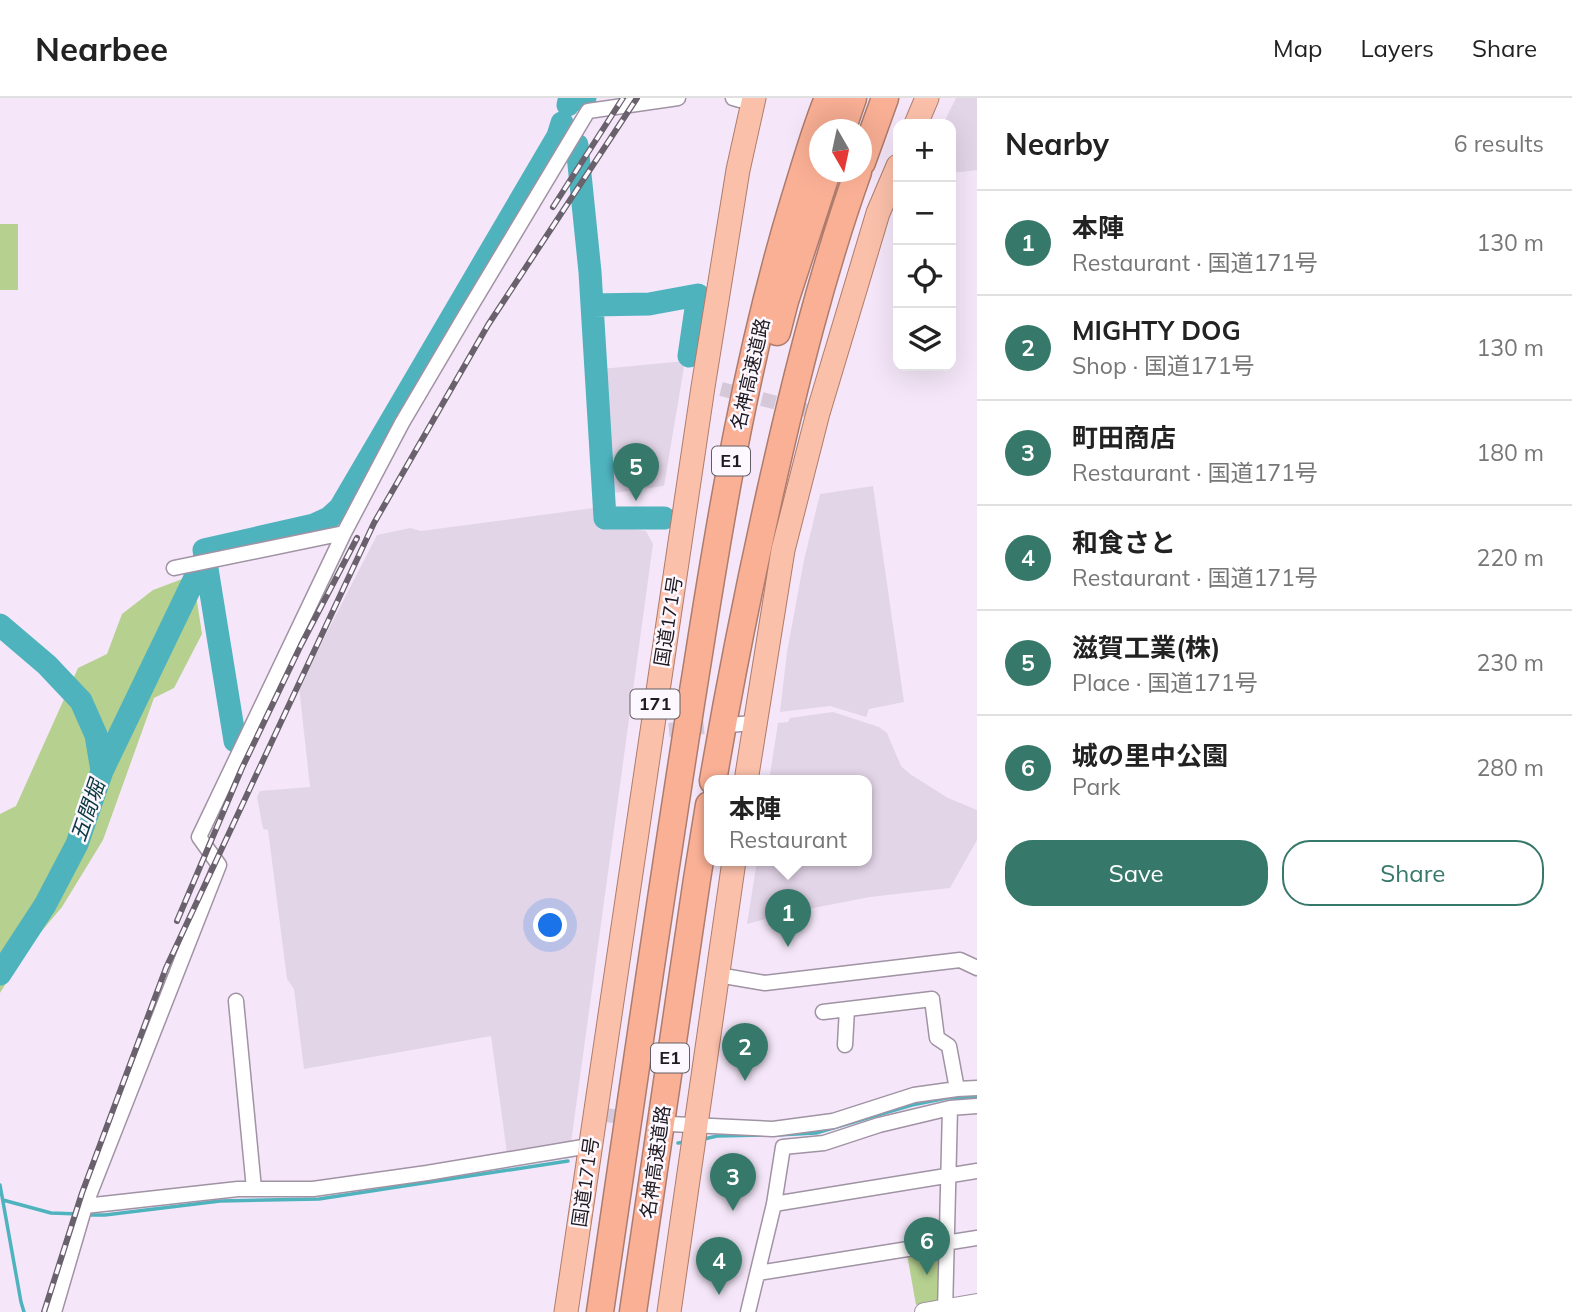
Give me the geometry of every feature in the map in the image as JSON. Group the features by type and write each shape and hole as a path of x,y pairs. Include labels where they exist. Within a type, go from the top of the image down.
{"highway":[{"path":"872,134 885,98"},
{"path":"918,119 927,98"},
{"name":"国道171号","path":"566,1312 589,1146 600,1114 712,388 725,251 722,219 730,158 742,99"},
{"name":"名神高速道路","path":"600,1312 672,822 719,526 751,363 776,258 839,109"},
{"path":"747,775 783,550 812,412 878,213 893,178"},
{"name":"名神高速道路","path":"672,822 700,662 726,544 785,301 824,182"},
{"name":"E1","path":"714,775 784,429 817,299 855,182"},
{"name":"名神高速道路","path":"633,1312 704,836"},
{"path":"669,1312 733,866"}],"street":[{"path":"54,1312 85,1206 219,865 199,837 344,533 402,423 588,111 603,104 678,98"},
{"path":"174,568 344,533"},
{"path":"728,725 754,723"},
{"path":"718,975 765,983 960,960 977,968"},
{"path":"823,1012 932,999 937,1038 949,1046 957,1088"},
{"path":"236,1001 254,1189"},
{"path":"845,1045 847,1009"},
{"path":"670,1124 773,1129 833,1121 914,1095 957,1088 977,1088"},
{"path":"748,1312 774,1204 783,1147 824,1143 879,1125 950,1108 977,1106"},
{"path":"945,1310 950,1108"},
{"path":"85,1206 179,1194 254,1189 313,1189 589,1146"},
{"path":"774,1204 977,1171"},
{"path":"758,1273 977,1238"},
{"path":"924,1312 977,1303"}],"shaded area":[{"path":"956,98 977,98 977,170 956,172 956,119 946,119"},
{"path":"685,361 664,486 606,494 601,369"},
{"path":"873,486 904,702 869,709 866,717 830,706 780,712 787,652 804,560 820,494"},
{"path":"601,507 603,524 646,531 653,544 571,1143 507,1153 491,1036 304,1069 294,989 287,979 268,830 263,829 257,797 260,791 310,787 299,687 377,535 410,528 421,531"},
{"path":"833,712 879,727 887,733 901,766 910,774 948,798 977,810 977,840 950,888 870,897 747,924 756,866 872,866 872,775 770,775 778,723 788,722 790,718"}],"green space":[{"path":"0,224 18,224 18,290 0,290"},
{"path":"193,575 202,634 174,688 154,698 103,840 62,907 29,946 0,993 0,814 16,806 78,668 107,654 122,614 153,590"},
{"path":"943,1248 941,1297 937,1301 916,1305 907,1254"}],"waterway":[{"path":"568,105 569,101 585,98"},
{"path":"235,741 204,550 314,525 329,518 340,508 558,136 562,123"},
{"path":"577,145 590,272 605,518 664,518"},
{"path":"592,305 649,304 698,295 689,356"},
{"path":"102,771 205,557"},
{"name":"五間堀","path":"0,625 47,665 81,701 96,735 102,771 77,844 45,905 0,974"},
{"path":"777,1135 816,1133 912,1105 947,1098 977,1097"},
{"path":"704,1139 717,1136 766,1135"},
{"path":"678,1143 686,1142"},
{"path":"87,1215 220,1201 319,1199 568,1161"},
{"path":"0,1185 24,1312"},
{"path":"3,1200 51,1213 79,1214"}],"tunnel":[{"path":"721,389 806,410"},
{"path":"669,730 727,725"},
{"path":"606,1115 667,1123"}],"railway":[{"path":"553,207 623,98"},
{"path":"44,1312 82,1193 166,968 374,523 488,325 637,98"},
{"path":"177,921 242,768 301,645 357,538"}],"place":[{"name":"滋賀工業(株)","path":"636,501"},
{"name":"本陣","path":"788,947"},
{"name":"MIGHTY DOG","path":"745,1081"},
{"name":"町田商店","path":"733,1211"},
{"name":"城の里中公園","path":"927,1275"},
{"name":"和食さと","path":"719,1295"}]}
